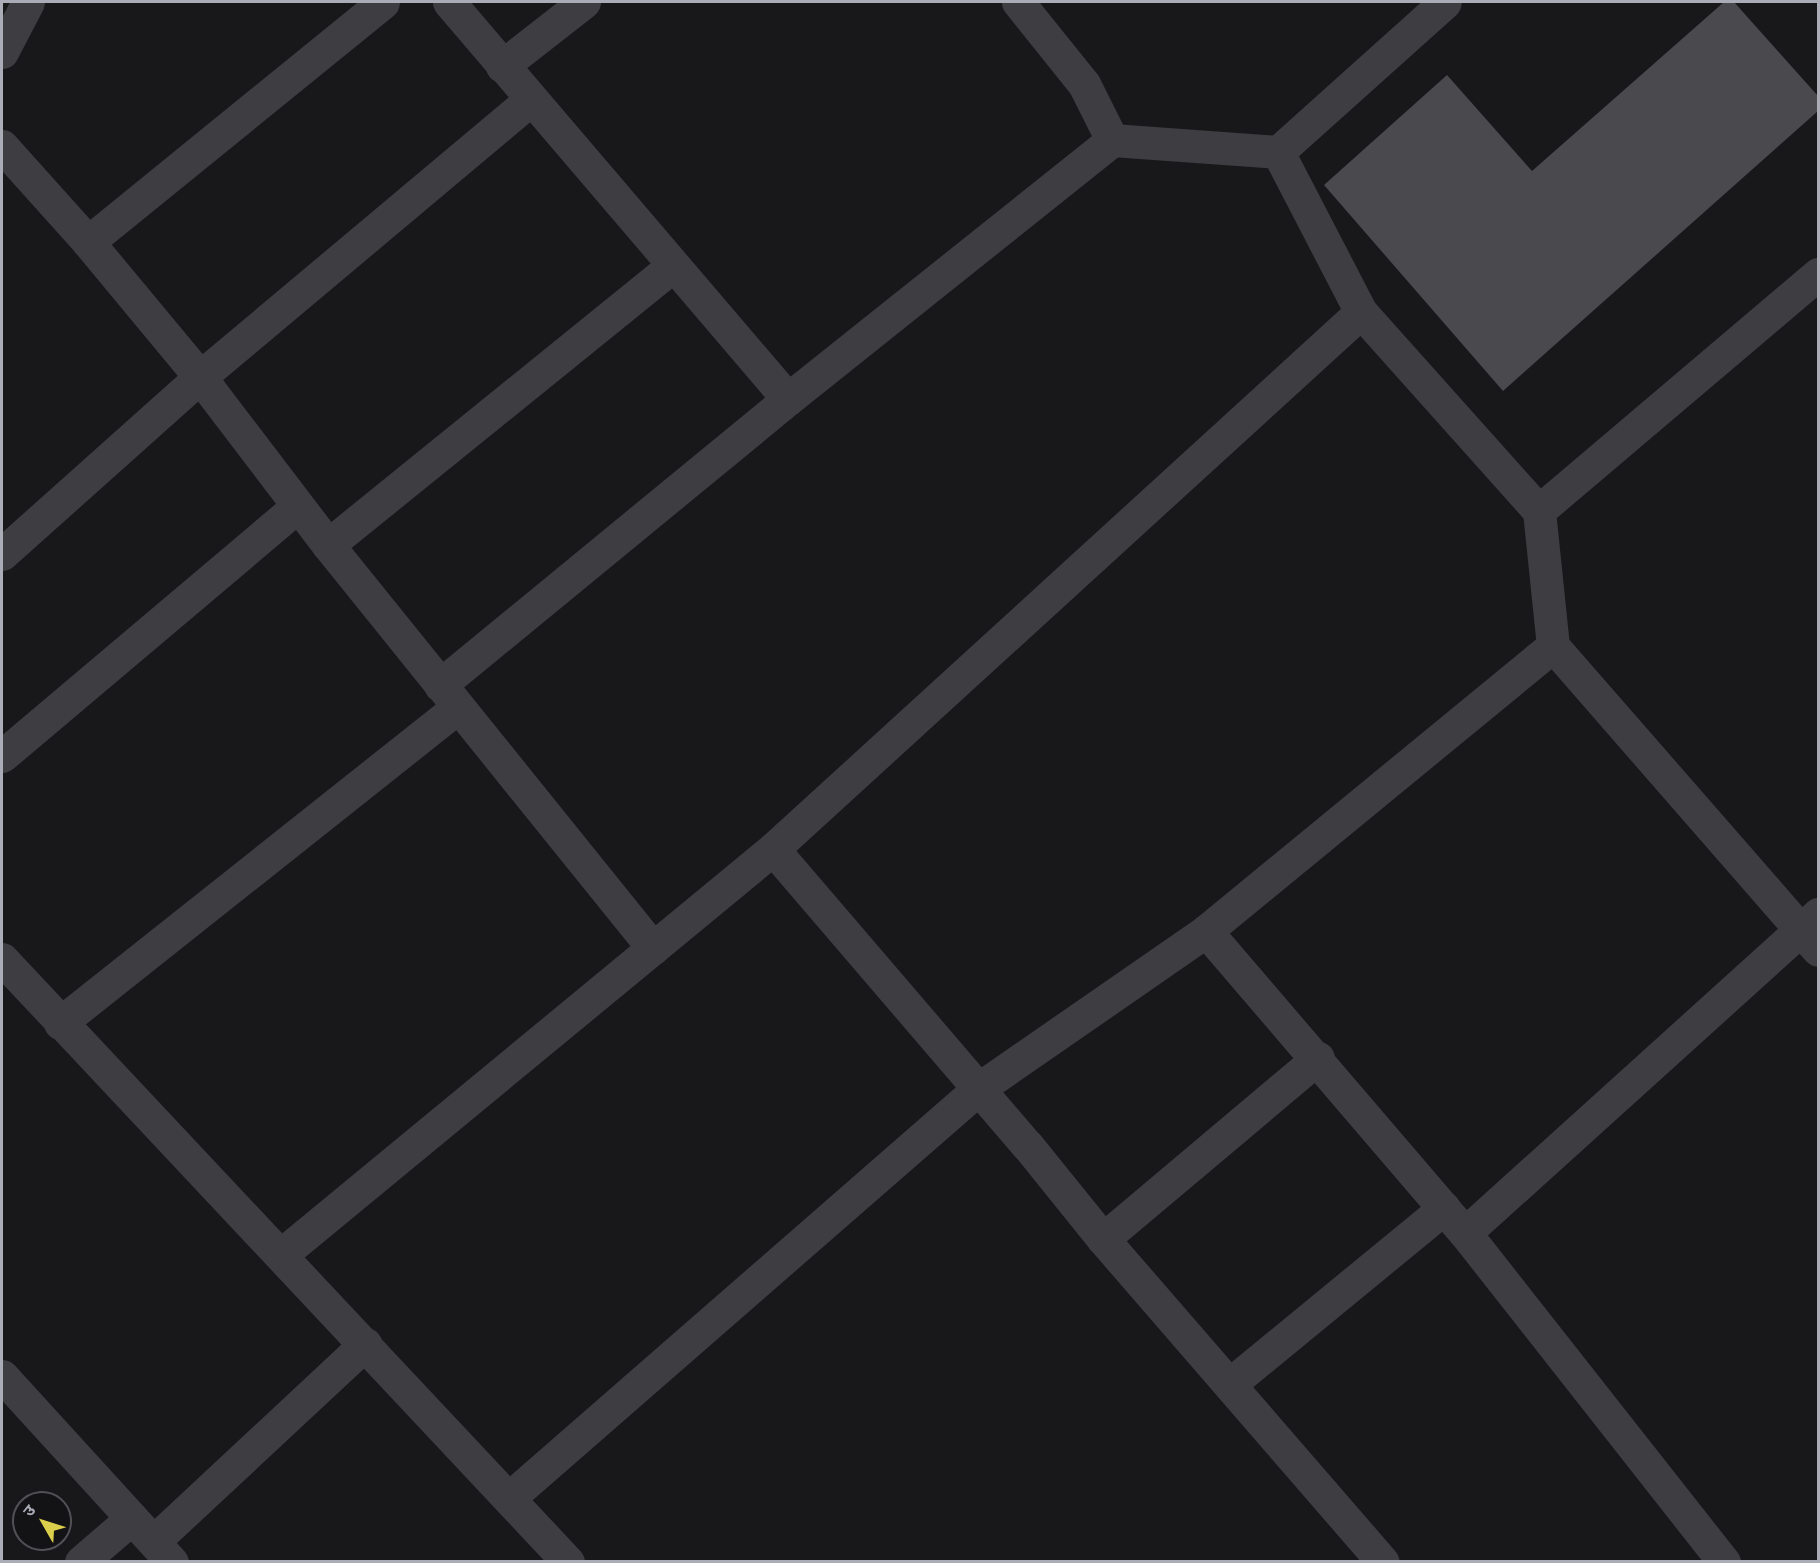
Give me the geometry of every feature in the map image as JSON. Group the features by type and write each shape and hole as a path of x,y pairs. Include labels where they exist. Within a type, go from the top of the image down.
{"street":[{"path":"2,52 27,2"},
{"path":"88,242 383,2"},
{"path":"448,2 788,399"},
{"path":"502,66 584,2"},
{"path":"1018,2 1084,84 1112,140"},
{"path":"60,1023 449,696 788,399 1112,140 1278,152 1445,2"},
{"path":"2,554 200,377 530,100"},
{"path":"2,146 88,242 200,377 328,545 653,948"},
{"path":"1278,152 1361,312 1539,511 1553,646 1813,931 1465,1233"},
{"path":"328,545 673,266"},
{"path":"1539,511 1816,282"},
{"path":"282,1254 773,849 1361,312"},
{"path":"2,756 298,506"},
{"path":"509,1498 978,1089 1206,931 1553,646"},
{"path":"773,849 1103,1239 1383,1562"},
{"path":"1206,931 1318,1058 1465,1233 1724,1562"},
{"path":"2,959 60,1023 282,1254 568,1562"},
{"path":"1103,1239 1318,1058"},
{"path":"1230,1384 1444,1208"},
{"path":"81,1562 152,1540 365,1344"},
{"path":"2,1376 152,1540"}],"building":[{"path":"1724,2 1734,2 1818,96 1818,111 1503,391 1324,185 1447,75 1532,171"}]}
